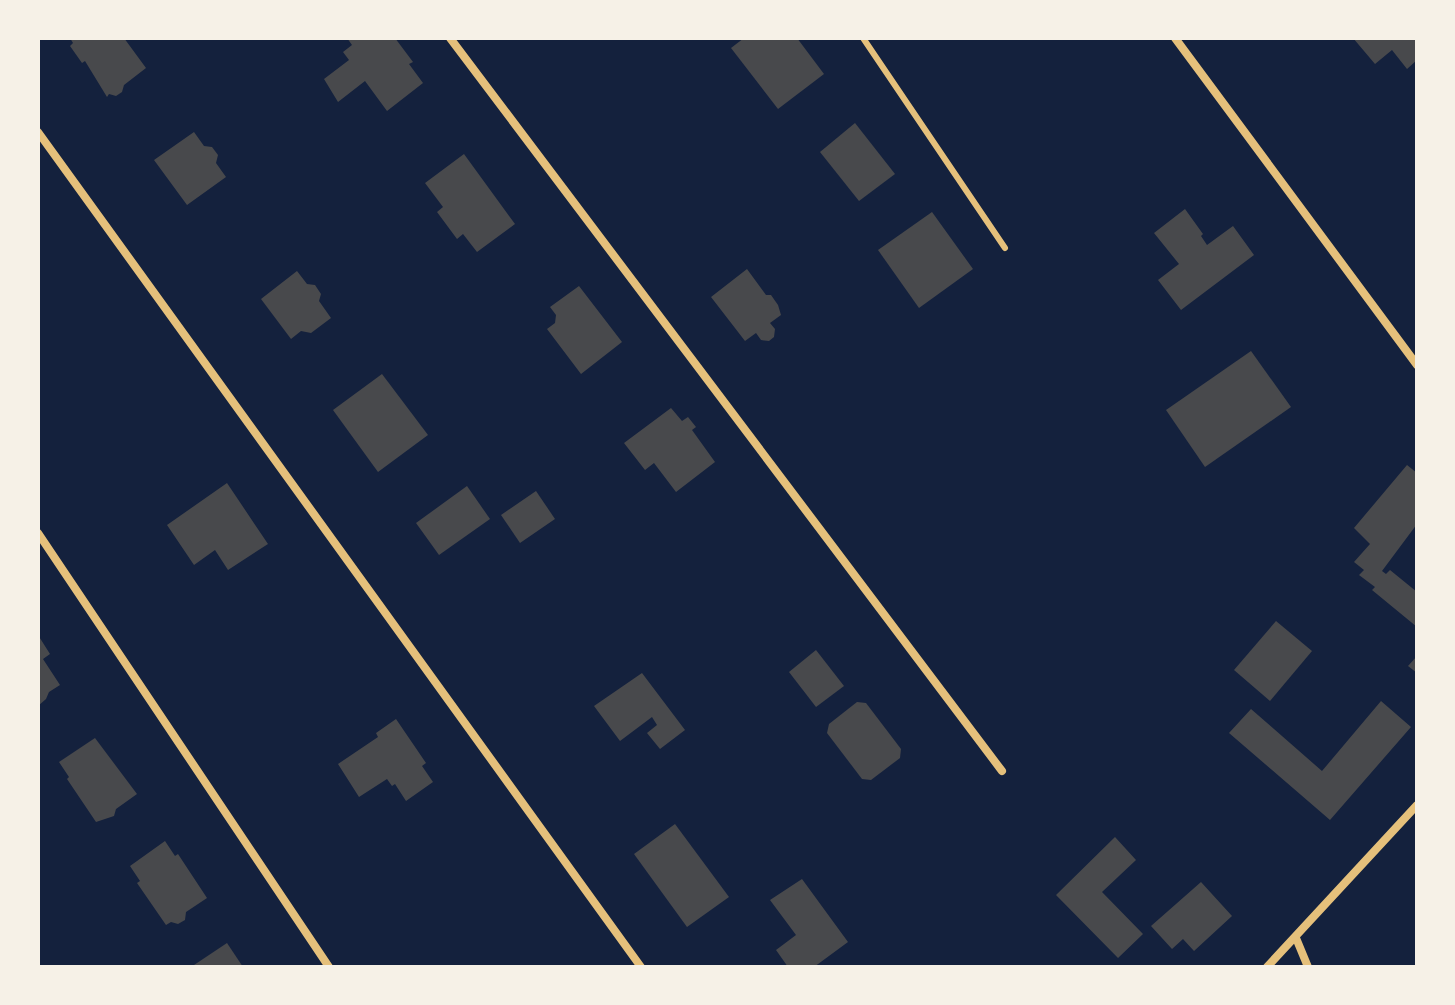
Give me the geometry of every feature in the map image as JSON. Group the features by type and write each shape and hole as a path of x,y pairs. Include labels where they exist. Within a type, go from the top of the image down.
{"street":[{"path":"450,38 1002,771"},
{"path":"1175,38 1417,365"},
{"path":"38,132 641,967"},
{"path":"38,533 329,967"},
{"path":"1267,967 1417,805"},
{"path":"1296,938 1308,967"}],"lane":[{"path":"863,38 1005,248"}],"building":[{"path":"70,38 124,38 146,68 124,85 122,92 107,97 85,61 82,63 70,46 73,43"},
{"path":"347,38 395,38 413,62 409,64 423,83 387,111 365,81 338,102 324,79 349,60 343,52 352,45"},
{"path":"744,38 797,38 824,74 778,109 731,48"},
{"path":"1353,38 1417,38 1417,60 1407,69 1392,50 1375,64"},
{"path":"855,123 895,174 859,201 820,152"},
{"path":"194,132 204,146 212,147 218,155 216,163 226,177 187,205 154,160"},
{"path":"464,154 515,224 477,252 463,234 457,239 437,212 443,207 425,183"},
{"path":"1185,209 1207,245 1233,226 1254,255 1181,310 1158,280 1179,264 1154,233"},
{"path":"932,212 973,269 919,308 878,250"},
{"path":"747,269 766,295 771,295 778,305 781,315 770,323 775,329 774,337 769,341 761,340 756,333 745,341 711,297"},
{"path":"297,271 307,284 315,285 321,294 319,301 331,318 311,333 301,331 291,339 261,299"},
{"path":"579,286 622,342 581,374 547,329 555,323 556,315 550,307"},
{"path":"1251,351 1291,407 1205,467 1166,410"},
{"path":"382,374 428,435 378,472 333,410"},
{"path":"671,408 682,421 688,417 696,427 692,430 715,462 676,492 654,463 645,470 624,443"},
{"path":"1407,465 1417,473 1417,524 1382,571 1386,574 1390,570 1417,592 1417,627 1372,590 1375,587 1359,575 1364,570 1354,562 1370,544 1354,528"},
{"path":"227,483 268,544 228,570 215,550 194,565 167,525"},
{"path":"467,486 490,519 439,555 416,523"},
{"path":"536,491 555,519 520,543 501,515"},
{"path":"1276,621 1312,651 1270,701 1234,670"},
{"path":"38,635 50,654 43,659 60,685 49,692 38,706"},
{"path":"816,650 844,686 816,707 789,672"},
{"path":"1417,656 1417,673 1408,666"},
{"path":"642,673 685,730 660,749 647,733 657,725 652,717 620,741 594,706"},
{"path":"1381,701 1411,727 1330,820 1229,733 1251,709 1322,771"},
{"path":"857,702 866,703 901,749 900,758 871,780 862,779 827,733 829,724"},
{"path":"396,719 426,763 422,766 433,782 406,801 395,784 392,786 387,779 359,797 338,764 378,737 376,733"},
{"path":"95,738 137,794 116,809 114,816 96,822 59,762"},
{"path":"675,824 729,897 687,927 634,854"},
{"path":"1115,837 1136,860 1102,892 1143,934 1118,958 1056,895"},
{"path":"165,841 175,856 178,854 207,898 186,912 185,920 178,924 171,922 166,925 137,883 140,881 130,866"},
{"path":"802,879 848,942 814,967 788,967 776,950 796,935 770,900"},
{"path":"1201,882 1232,916 1194,951 1183,939 1172,949 1151,926"},
{"path":"227,943 243,967 191,967"}]}
